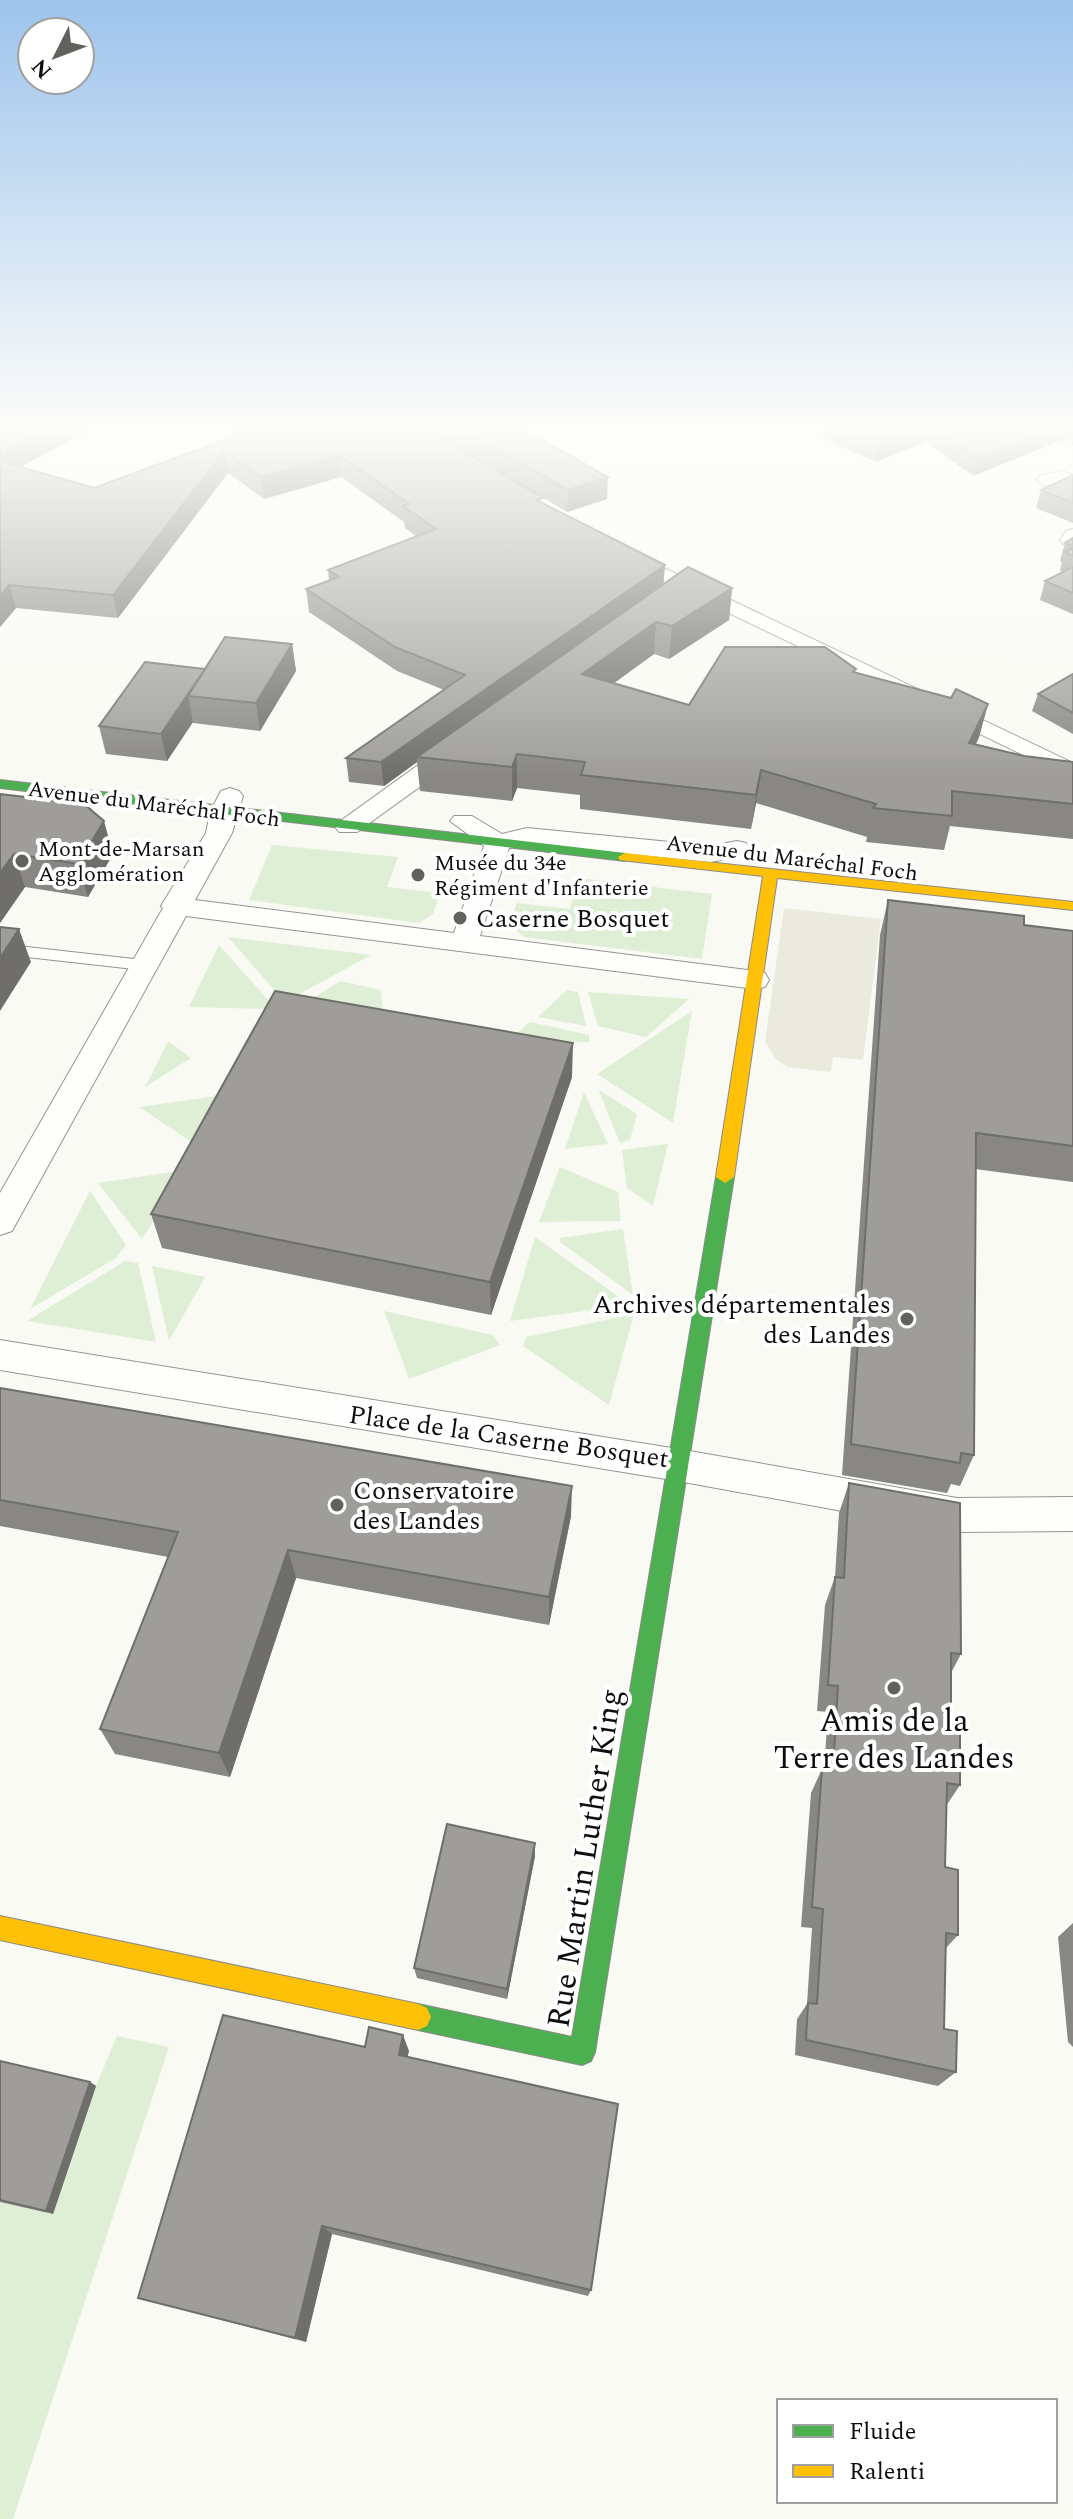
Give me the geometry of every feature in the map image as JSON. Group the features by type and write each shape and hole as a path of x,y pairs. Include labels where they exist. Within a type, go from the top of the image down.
{"main road":[{"name":"Avenue du Maréchal Foch","path":"0,768 348,827 1073,906"},
{"name":"Avenue du Maréchal Foch","path":"0,784 226,804 370,811 1073,888"},
{"name":"Place de la Caserne Bosquet","path":"678,1465 771,872"},
{"name":"Rue Martin Luther King","path":"0,1928 582,2052 678,1465"}],"street":[{"path":"603,544 1073,772"},
{"path":"663,601 685,586"},
{"path":"348,827 479,733"},
{"path":"0,1222 175,906 219,833 226,804"},
{"name":"Avenue du Maréchal Foch","path":"463,821 498,843"},
{"path":"464,943 498,843 527,836 711,854 737,849"},
{"path":"175,906 755,980"},
{"name":"Place de la Caserne Bosquet","path":"0,1355 678,1465"},
{"path":"678,1465 957,1515 1073,1514"}],"lane":[{"path":"0,949 143,965"}],"green space":[{"path":"272,845 398,857 387,887 440,893 433,914 419,923 249,900"},
{"path":"578,878 712,894 702,959 524,937 509,923 517,903 570,909"},
{"path":"228,937 371,955 290,999 281,998"},
{"path":"219,945 269,1001 268,1009 189,1007"},
{"path":"340,981 381,990 384,1029 290,1013"},
{"path":"567,990 578,992 586,1026 538,1017"},
{"path":"588,992 689,999 646,1037 598,1026"},
{"path":"692,1011 673,1123 597,1074"},
{"path":"530,1022 589,1035 589,1042 508,1041"},
{"path":"168,1041 191,1058 145,1087"},
{"path":"598,1089 637,1114 630,1140 620,1143"},
{"path":"584,1092 608,1144 565,1149"},
{"path":"225,1095 196,1145 139,1107"},
{"path":"668,1144 653,1206 627,1188 622,1150"},
{"path":"560,1167 618,1192 621,1221 539,1222"},
{"path":"186,1170 142,1239 98,1183"},
{"path":"90,1191 126,1245 116,1258 30,1309"},
{"path":"623,1229 633,1295 560,1242 560,1238"},
{"path":"535,1237 630,1305 510,1321"},
{"path":"125,1261 138,1263 156,1342 27,1321"},
{"path":"152,1266 205,1277 169,1341"},
{"path":"384,1311 493,1335 500,1345 409,1379"},
{"path":"634,1314 609,1405 523,1346 526,1337"},
{"path":"117,2036 169,2047 13,2519 0,2519 0,2202 53,2214 96,2086"}],"shaded area":[{"path":"784,908 881,919 863,1060 833,1057 831,1072 787,1067 776,1059 765,1042"}],"building":[{"path":"0,544 153,544 113,595 9,585 0,596"},
{"path":"398,544 622,544 665,565 381,762 346,758 465,675 395,647 306,589 339,577 328,570"},
{"path":"688,567 732,588 672,626 656,622 582,674 689,705 725,647 825,647 856,669 853,672 951,698 956,689 988,704 969,743 1024,756 1073,762 1073,804 952,791 952,816 873,808 876,804 761,770 756,795 581,775 585,762 517,754 512,767 417,757"},
{"path":"1073,567 1073,593 1045,581"},
{"path":"225,637 292,644 256,703 188,696"},
{"path":"145,662 205,669 161,734 99,726"},
{"path":"1073,674 1073,713 1038,694"},
{"path":"0,794 84,804 104,821 78,864 14,854 0,873"},
{"name":"Archives départementales des Landes","path":"888,900 1024,916 1024,925 1073,931 1073,1146 976,1133 974,1455 961,1453 960,1463 851,1444"},
{"path":"0,927 19,929 0,958"},
{"path":"275,991 573,1043 490,1282 151,1214"},
{"path":"0,1388 572,1486 549,1597 288,1550 219,1753 100,1729 178,1532 0,1500"},
{"path":"849,1483 960,1503 961,1654 951,1653 951,1721 960,1723 960,1785 947,1783 945,1867 958,1870 958,1935 946,1933 944,2029 957,2031 956,2072 806,2040 808,2003 817,2004 823,1909 812,1907 822,1769 833,1771 838,1686 828,1685 835,1577 844,1578"},
{"path":"447,1824 535,1843 507,1989 414,1968"},
{"path":"223,2015 365,2047 369,2027 403,2035 399,2055 618,2104 591,2290 322,2226 295,2338 138,2298"},
{"path":"0,2061 90,2082 46,2211 0,2200"}],"traffic: fast":[{"path":"0,784 625,857"},
{"path":"418,2017 582,2052 725,1177"}],"traffic: slow":[{"path":"625,857 1073,906"},
{"path":"725,1177 771,872"},
{"path":"0,1928 418,2017"}],"place":[{"name":"Mont-de-Marsan Agglomération","path":"22,861"},
{"name":"Musée du 34e Régiment d'Infanterie","path":"418,875"},
{"name":"Caserne Bosquet","path":"460,918"},
{"name":"Archives départementales des Landes","path":"907,1319"},
{"name":"Conservatoire des Landes","path":"337,1505"},
{"name":"Amis de la Terre des Landes","path":"894,1688"}]}
